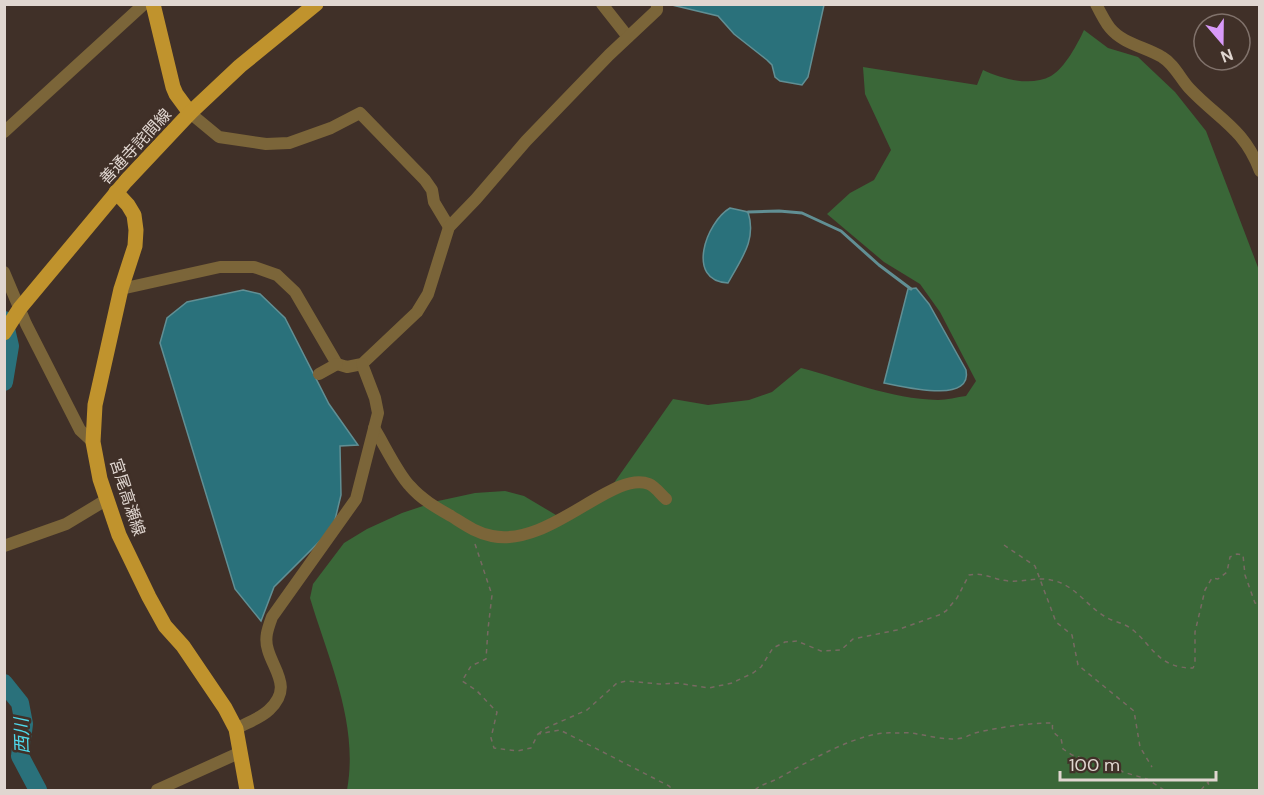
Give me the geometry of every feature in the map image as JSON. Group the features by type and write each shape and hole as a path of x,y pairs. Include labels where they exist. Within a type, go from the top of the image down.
{"main road":[{"path":"153,4 173,87 190,113"},
{"name":"善通寺詫間線","path":"4,333 20,308 116,192 190,113 240,66 316,4"},
{"name":"宮尾高瀬線","path":"116,192 134,215 136,230 135,246 121,289 95,405 93,442 100,479 119,535 165,626 183,646 225,708 236,729 247,790"}],"street":[{"path":"4,132 144,4"},
{"path":"602,4 628,37"},
{"path":"121,289 220,267 254,267 277,275 295,292 337,364 347,367 362,364 417,312 428,294 449,227 476,200 526,141 609,55 657,10 657,4"},
{"path":"1096,4 1110,29 1121,38 1169,62 1185,84 1207,107 1233,127 1241,136 1260,171"},
{"path":"190,113 219,136 267,144 289,143 331,128 360,113 425,180 432,190 434,202 449,227"},
{"path":"4,272 26,324 80,430 93,442"},
{"path":"319,374 337,364"},
{"path":"236,729 270,710 279,696 282,678 267,649 266,633 272,617 356,500 378,413 375,398 362,364"},
{"path":"374,428 410,486 438,509 470,529 493,536 515,537 532,533 577,511 608,492 632,483 647,483 666,500"},
{"path":"4,546 66,524 106,500"},
{"path":"157,790 241,753"}],"path":[{"path":"470,529 492,596 486,659 471,666 462,681 477,691 497,712 491,738 494,748 517,751 531,748 538,734 546,728 587,710 617,683 627,681 677,683 709,688 732,683 753,673 761,667 773,648 785,642 797,641 821,651 841,650 853,639 897,630 946,611 957,598 969,575 981,573 1008,581 1050,579 1070,588 1104,616 1132,628 1162,660 1186,668 1193,668 1195,664 1195,632 1205,590 1212,578 1218,579 1227,572 1230,557 1237,554 1243,555 1246,581 1255,603 1260,604"},
{"path":"1004,545 1035,566 1056,622 1072,635 1078,665 1134,711 1140,747 1152,767"},
{"path":"755,790 763,783 776,780 801,764 862,738 893,732 928,737 962,738 1006,726 1053,723 1052,728 1055,735 1061,738 1063,749 1072,755 1088,760 1098,759 1114,765 1123,772 1147,779 1164,790"},
{"path":"538,734 560,730 673,790"},
{"path":"1201,790 1208,782 1210,790"}],"green space":[{"path":"1084,30 1108,48 1138,57 1175,92 1206,131 1259,270 1259,790 347,790 350,765 346,717 310,598 313,584 344,543 367,529 402,513 438,501 475,493 505,491 524,496 556,515 569,517 602,500 673,399 708,405 749,400 772,392 801,368 869,388 920,399 945,400 966,396 976,381 940,312 920,284 884,262 827,214 850,193 874,180 891,150 865,94 863,67 977,85 983,70 1008,79 1035,81 1051,76 1061,67 1075,48"}],"water":[{"path":"672,5 824,5 808,77 802,85 780,81 775,77 772,65 734,34 718,16"},
{"path":"730,208 748,212 750,232 746,249 728,283 715,280 707,272 703,262 707,237 721,215"},
{"path":"916,288 929,304 966,370 965,381 959,387 934,391 884,383 908,289"},
{"path":"243,290 260,294 285,318 329,404 358,445 340,446 341,495 333,528 274,587 261,621 235,589 160,343 167,318 187,302"}],"waterway":[{"path":"748,212 802,213 841,231 879,265 911,289"},
{"name":"西川","path":"4,320 10,346 4,382"},
{"name":"西川","path":"4,683 20,703 24,724 20,756 38,790"}]}
